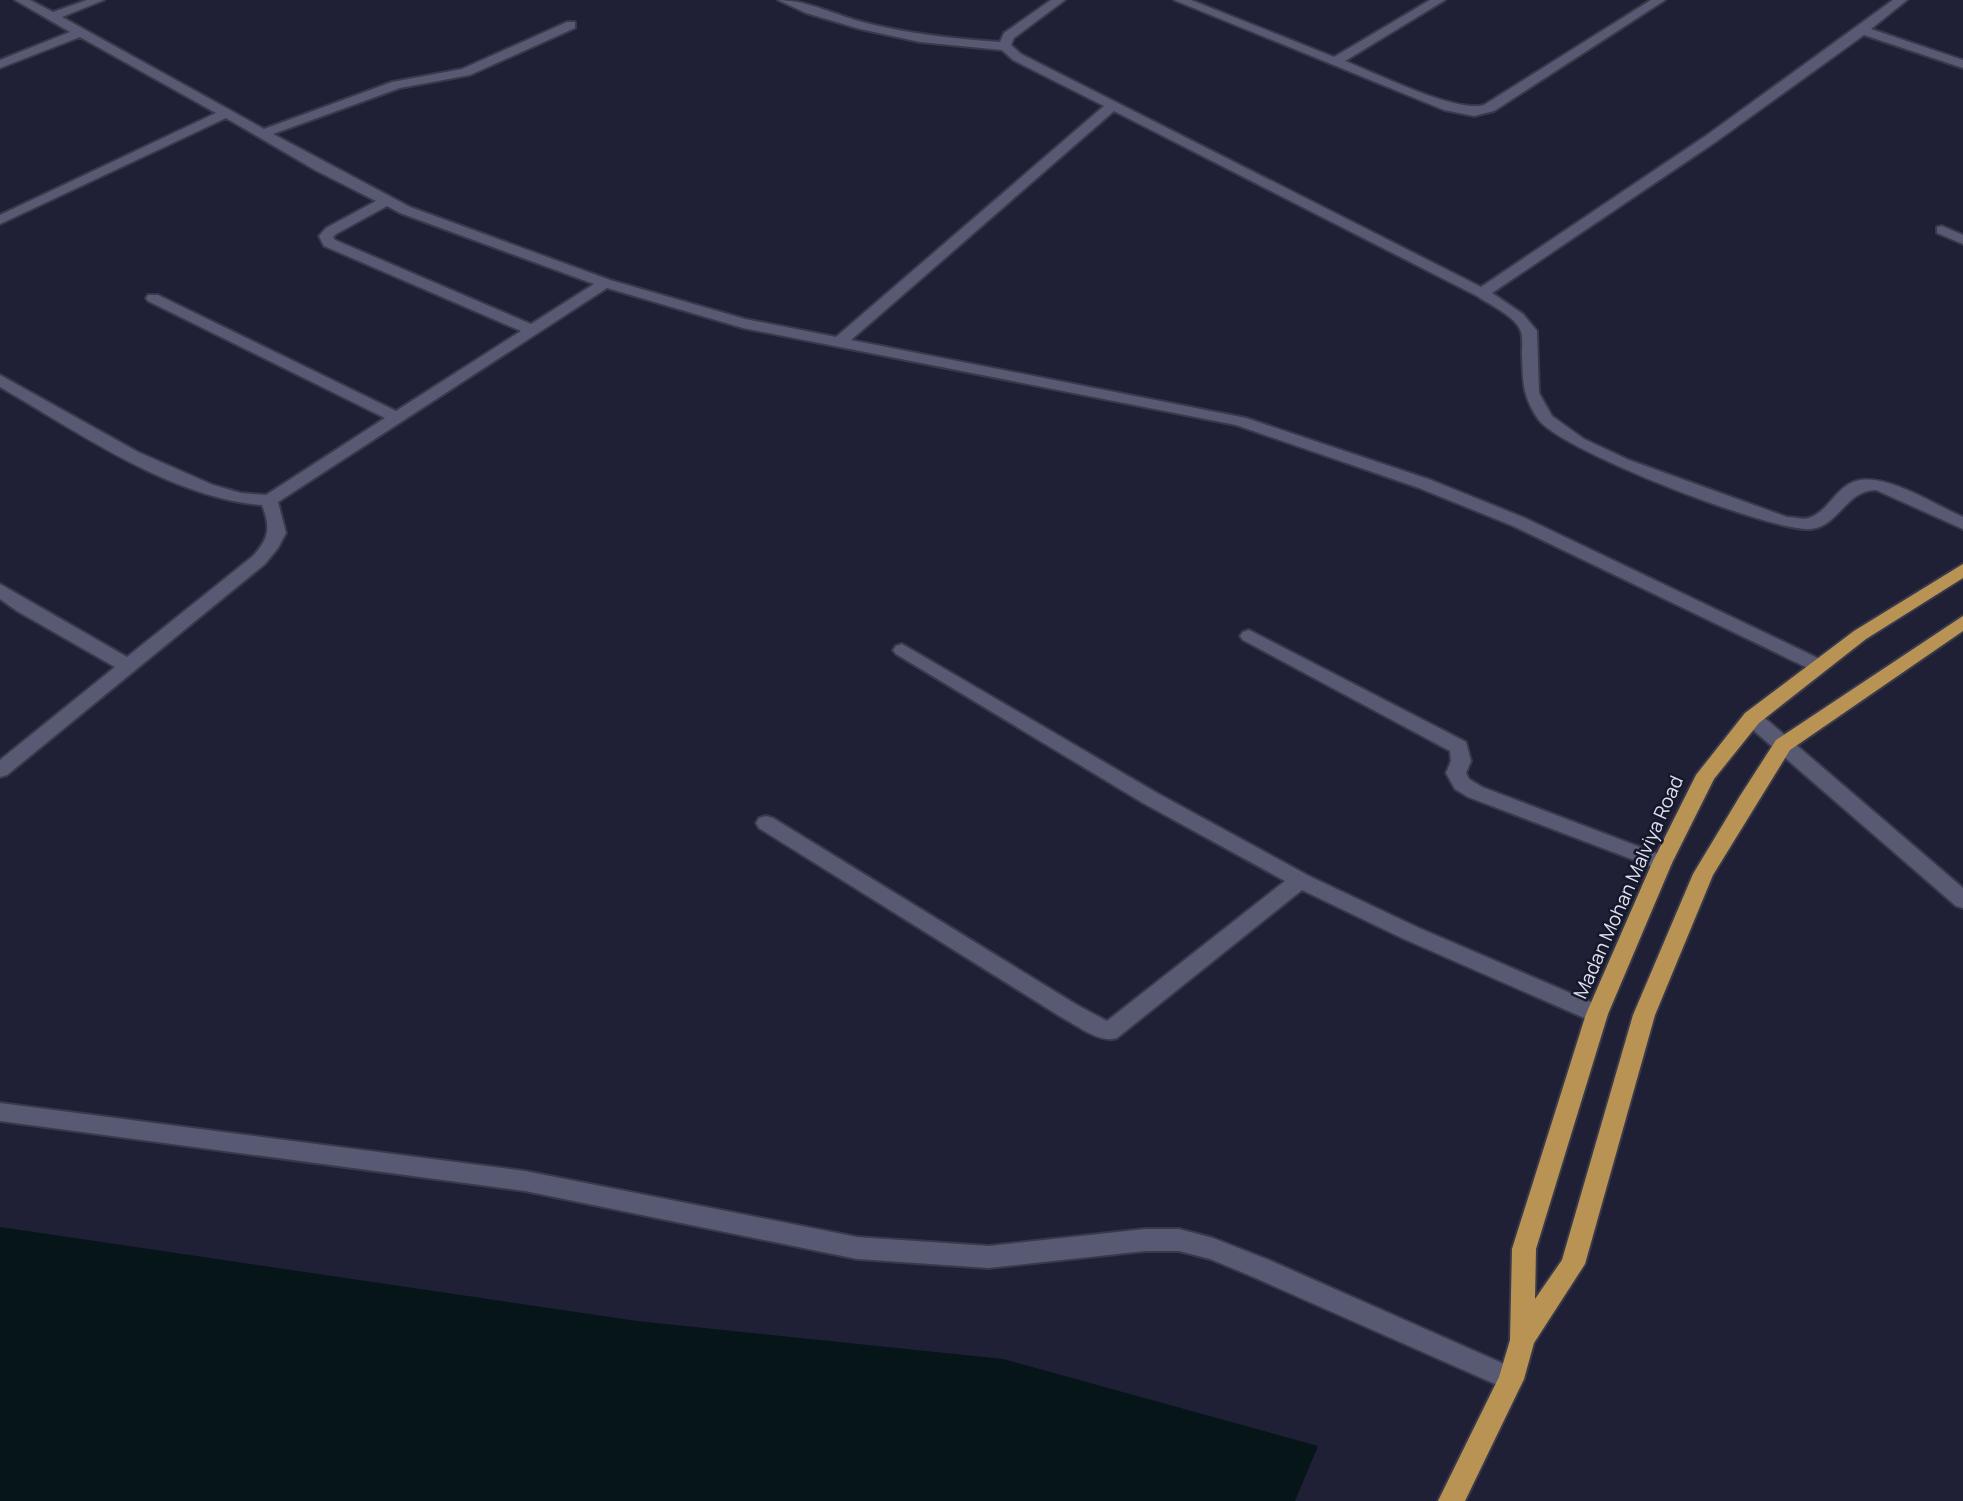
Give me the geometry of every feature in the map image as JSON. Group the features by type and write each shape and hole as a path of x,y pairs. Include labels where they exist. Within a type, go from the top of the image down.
{"highway":[{"name":"Madan Mohan Malviya Road","path":"1451,1501 1511,1380 1522,1340 1524,1249 1597,1013 1662,863 1706,775 1752,718 1860,635 1963,570"},
{"name":"Madan Mohan Malviya Road","path":"1522,1340 1573,1264 1644,1015 1703,874 1783,745 1963,622"}],"street":[{"path":"21,0 387,201 605,283 743,323 1240,421 1425,484 1507,517 1819,666"},
{"path":"52,17 98,0"},
{"path":"784,0 852,23 915,37 971,45 1005,46 1017,57 1482,293 1518,317 1529,331 1531,393 1546,419 1578,442 1623,464 1785,522 1810,524 1825,516 1848,492 1861,485 1879,485 1963,524"},
{"path":"1005,46 1008,36 1059,0"},
{"path":"1180,0 1449,107 1474,112 1489,108 1659,0"},
{"path":"1334,62 1439,0"},
{"path":"1482,293 1712,138 1901,0"},
{"path":"262,134 397,85 466,72 571,25"},
{"path":"1862,30 1963,64"},
{"path":"0,64 81,33"},
{"path":"838,343 1113,104"},
{"path":"0,220 226,113"},
{"path":"387,201 331,231 326,236 329,243 532,330"},
{"path":"1942,230 1963,240"},
{"path":"0,380 163,471 241,499 269,500 605,283"},
{"path":"153,298 396,417"},
{"path":"0,770 259,560 278,540 281,530 269,500"},
{"path":"0,590 23,607 128,666"},
{"path":"1249,636 1459,747 1461,761 1455,773 1462,784 1475,792 1662,863"},
{"path":"902,650 1083,760 1300,880 1367,913 1597,1013"},
{"path":"1752,718 1963,900"},
{"path":"766,823 1069,1012 1109,1032 1300,880"},
{"path":"0,1112 525,1181 857,1248 989,1257 1144,1240 1180,1240 1213,1249 1260,1268 1511,1380"}],"shaded area":[{"path":"0,1227 637,1321 1003,1359 1318,1446 1295,1501 0,1501"}]}
